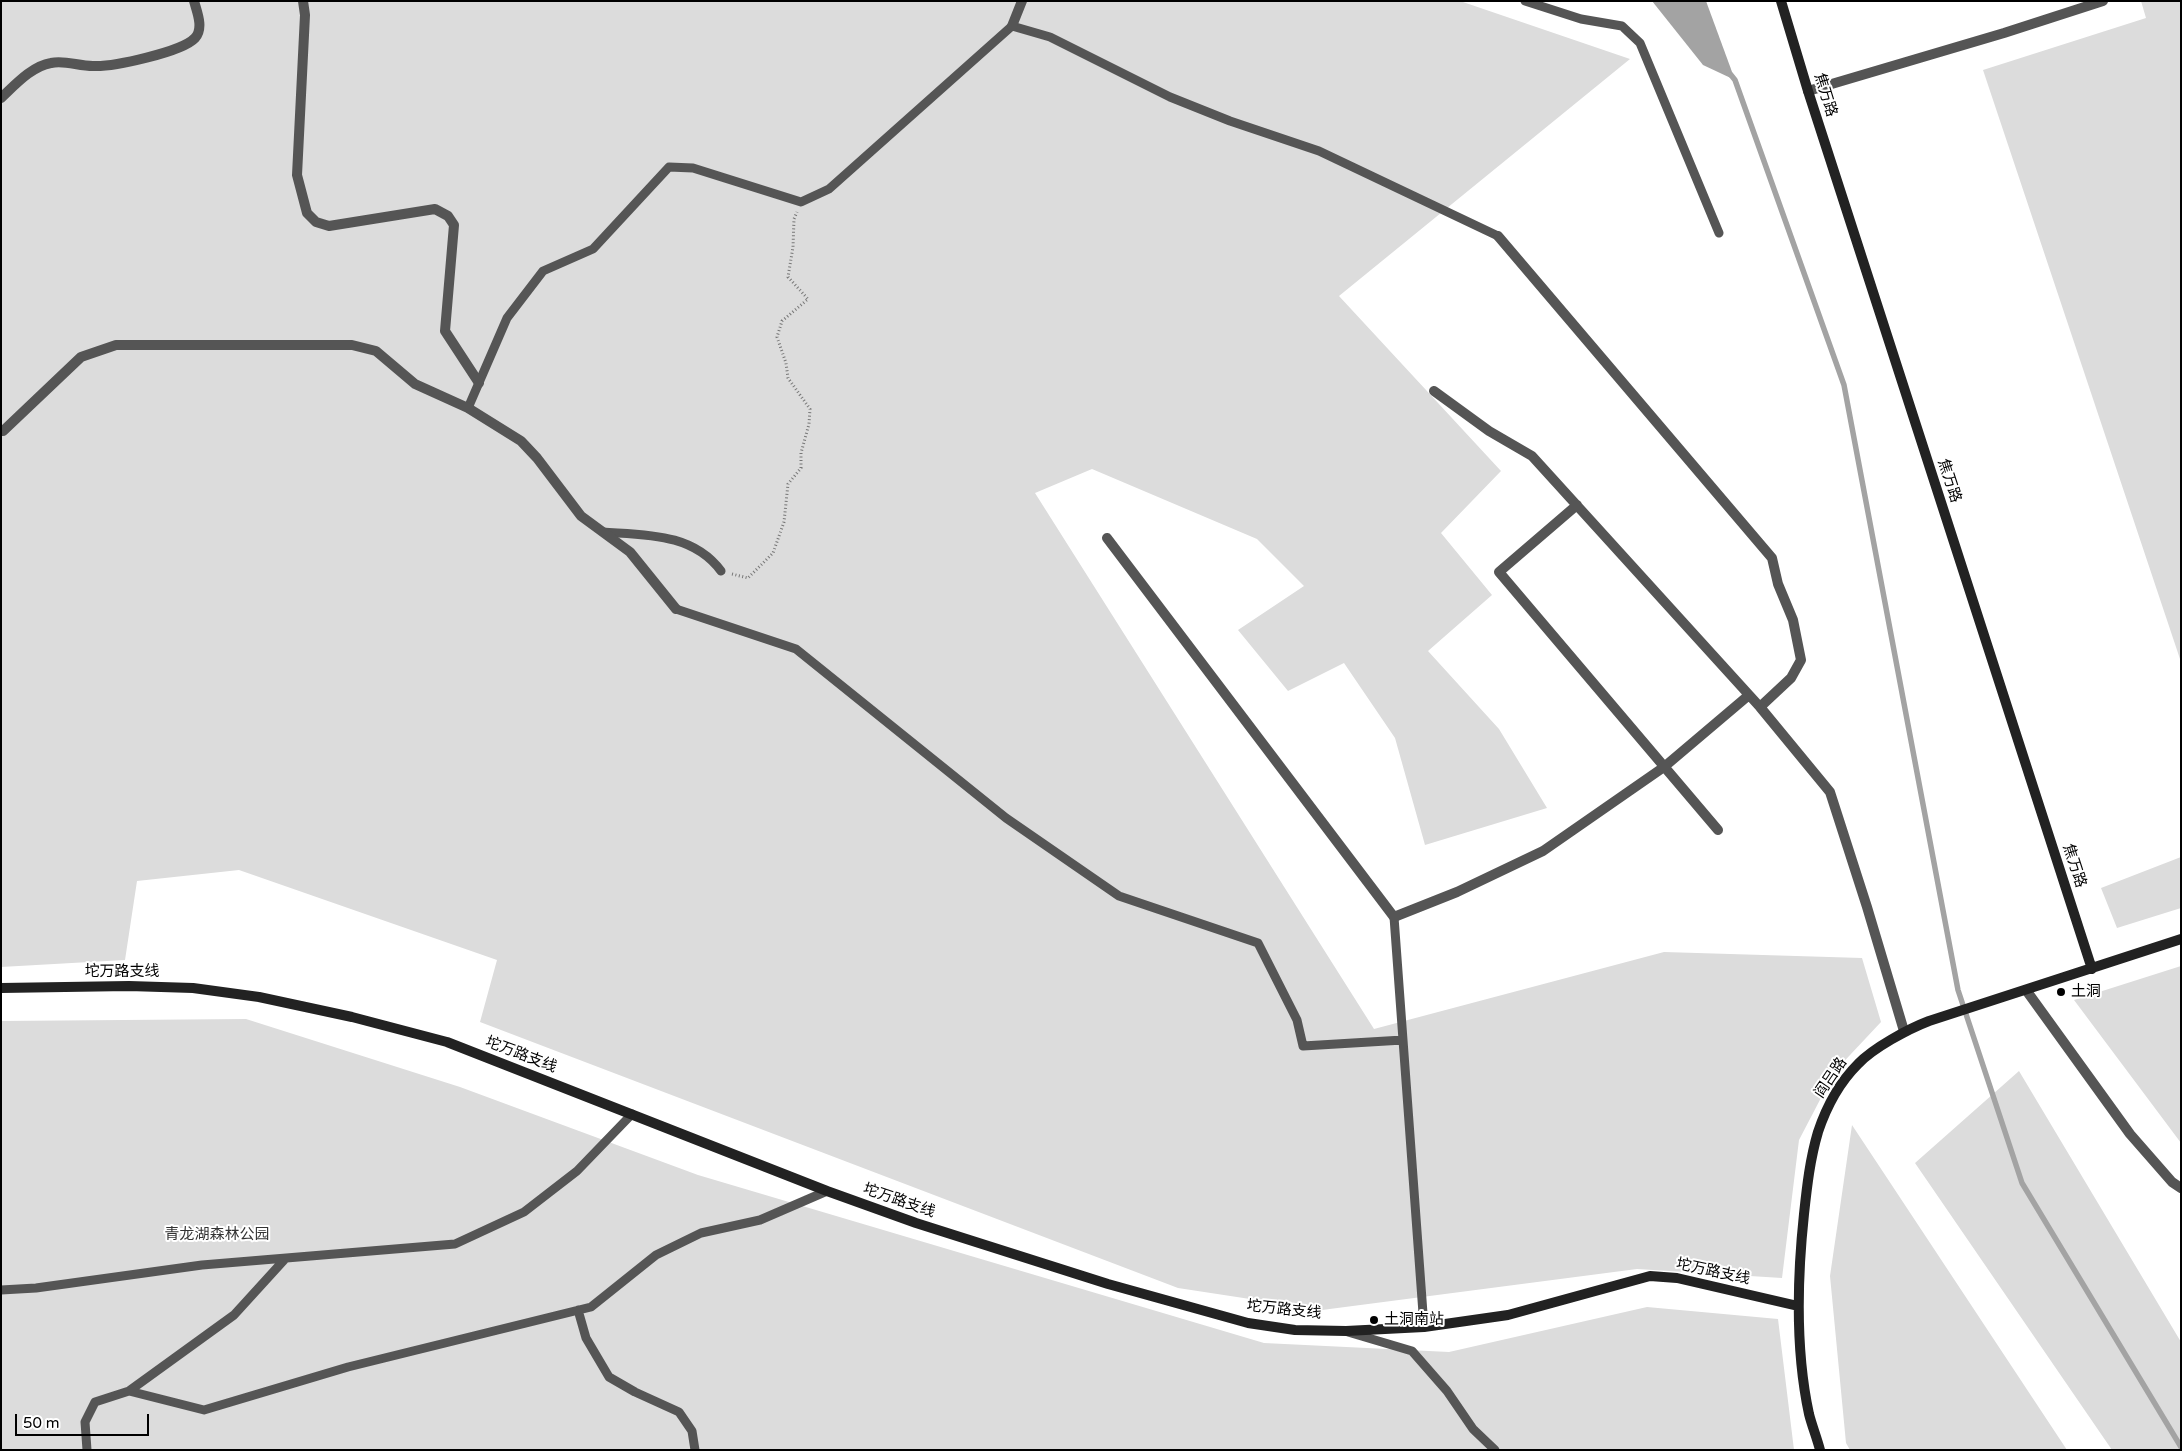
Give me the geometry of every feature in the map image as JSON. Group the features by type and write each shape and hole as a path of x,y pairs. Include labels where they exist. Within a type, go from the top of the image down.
{"main road":[{"name":"焦万路","path":"1781,1 1808,91 2092,969"},
{"name":"阎吕路","path":"1820,1450 1809,1414 1803,1379 1798,1306 1802,1235 1809,1166 1819,1131 1833,1098 1858,1063 1904,1031 1928,1021 2181,940"},
{"name":"坨万路支线","path":"1,988 129,986 193,988 259,996 352,1017 447,1042 827,1191 1010,1254 1248,1323 1295,1330 1346,1331 1424,1326 1508,1315 1650,1276 1677,1278 1798,1306"}],"street":[{"path":"1,98 31,72 49,63 62,61 91,66 116,66 177,48 195,38 200,25 194,1"},
{"path":"303,1 297,175 307,213 316,222 329,226 436,210 448,216 454,225 445,331 479,383"},
{"path":"1012,26 1022,1"},
{"path":"1808,91 2004,33 2103,1"},
{"path":"1498,236 1772,558 1778,584 1793,620 1801,660 1791,678 1760,707"},
{"path":"1,430 3,431 81,357 116,345 352,345 376,351 415,384 468,408 521,441 537,458 580,516 630,552 676,610"},
{"path":"1434,391 1489,431 1532,456 1760,707 1830,792 1904,1031"},
{"path":"1577,505 1498,572 1718,830"},
{"path":"1107,538 1394,918 1457,892 1543,851 1664,768 1749,695"},
{"path":"2026,990 2130,1134 2172,1182 2181,1188"}],"lane":[{"path":"1525,1 1581,19 1622,26 1640,42 1719,233"},
{"path":"468,408 507,318 543,270 593,249 669,167 693,168 801,202 829,189 1012,26 1050,37 1170,97 1230,121 1319,150 1498,236"},
{"path":"603,532 674,538 710,557 721,571"},
{"path":"676,610 796,649 1006,818 1119,896 1258,943 1297,1020 1304,1046 1403,1040"},
{"path":"1394,918 1424,1326"},
{"path":"1,1290 36,1288 202,1265 455,1244 524,1212 578,1171 632,1114"},
{"path":"129,1391 204,1410 348,1367 591,1307 656,1255 701,1233 760,1220 827,1191"},
{"path":"88,1450 85,1422 95,1402 129,1391 234,1315 286,1258"},
{"path":"578,1310 586,1338 609,1377 635,1392 679,1412 692,1431 695,1450"},
{"path":"1346,1331 1412,1351 1447,1390 1473,1429 1495,1450"}],"path":[{"path":"721,571 748,578 773,553 784,522 788,484 801,468 801,453 810,424 810,410 788,378 786,363 777,337 782,321 808,299 788,277 793,247 794,219 801,202"}],"green space":[{"path":"1,1 1460,1 1630,59 1339,296 1501,471 1441,533 1492,595 1428,651 1499,729 1547,808 1425,845 1395,738 1344,663 1288,691 1238,630 1304,586 1257,539 1092,469 1035,493 1374,1029 1664,952 1862,958 1881,1022 1835,1071 1799,1140 1782,1278 1637,1269 1322,1310 1178,1288 480,1022 497,960 239,870 137,881 125,960 1,967"},
{"path":"2141,1 2181,1 2181,662 1983,70 2146,18"},
{"path":"2181,857 2181,908 2117,928 2101,888"},
{"path":"2181,966 2181,1143 2074,1000"},
{"name":"青龙湖森林公园","path":"246,1019 460,1087 698,1175 1264,1343 1449,1352 1647,1307 1778,1319 1794,1450 1,1450 1,1021"},
{"path":"2019,1071 2181,1342 2181,1450 2112,1450 1915,1163"},
{"path":"1852,1125 2067,1450 1850,1450 1846,1443 1830,1276"}],"shaded area":[{"path":"1652,1 1706,1 1735,80 1703,65"}],"waterway":[{"path":"1731,75 1735,80 1844,385 1958,990 2022,1183 2181,1447"}],"place":[{"name":"土洞","path":"2061,992"},
{"name":"土洞南站","path":"1374,1320"}]}
